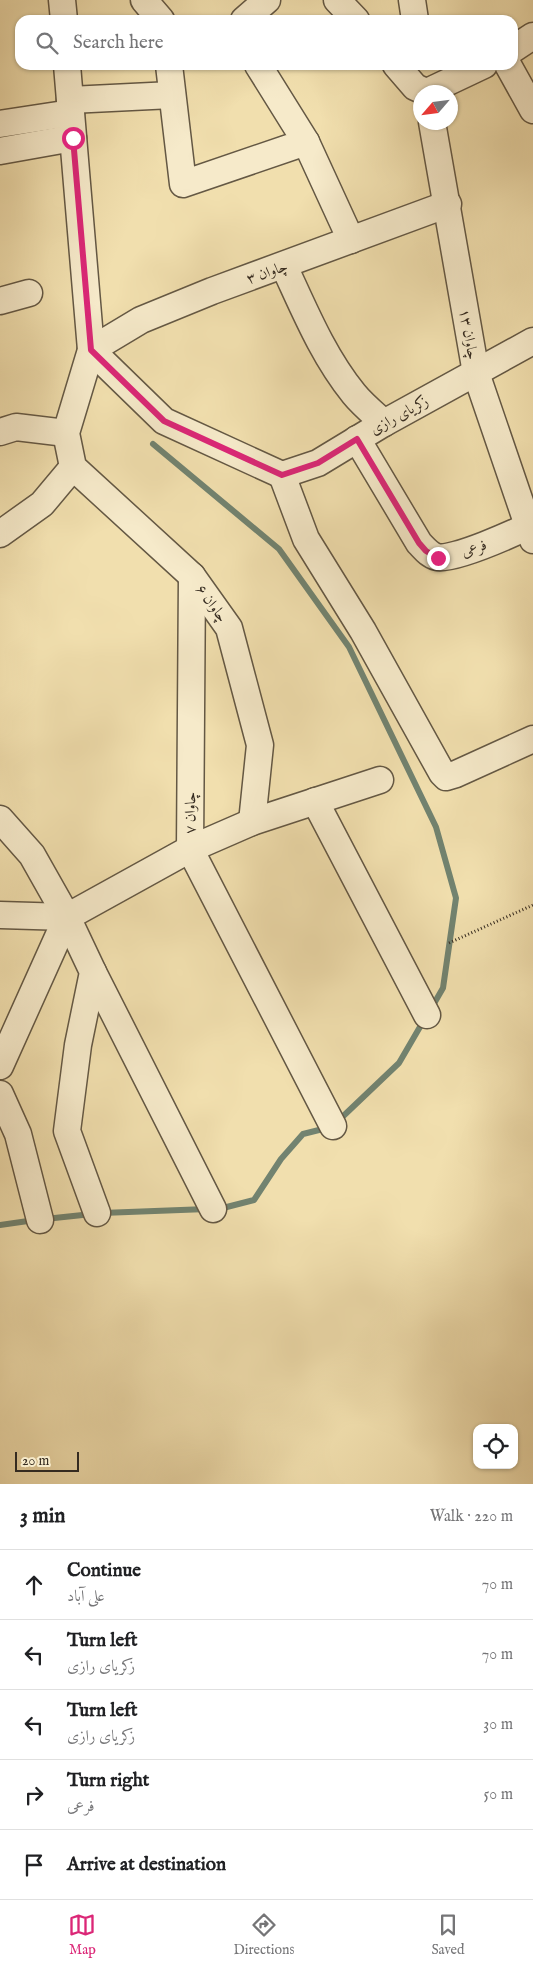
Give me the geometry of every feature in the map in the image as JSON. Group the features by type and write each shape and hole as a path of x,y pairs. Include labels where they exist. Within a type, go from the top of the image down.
{"street":[{"path":"62,0 64,15"},
{"path":"144,0 157,15"},
{"path":"250,15 267,0"},
{"path":"337,0 351,15"},
{"path":"412,0 414,15"},
{"path":"518,46 533,36"},
{"path":"0,534 42,504 74,467 66,433 91,350 67,70"},
{"path":"170,70 183,184 306,142"},
{"path":"261,70 306,142 352,240"},
{"path":"401,70 414,85"},
{"path":"423,70 426,85"},
{"path":"442,85 473,70"},
{"path":"511,70 533,110"},
{"path":"0,124 71,117 172,95"},
{"path":"0,151 71,117"},
{"name":"چاوان ۱۳","path":"434,130 476,373 532,530"},
{"name":"چاوان ۳","path":"91,350 141,320 212,291 448,204"},
{"path":"284,266 306,313 339,372 354,394 384,423"},
{"path":"0,300 29,294"},
{"name":"زکریای رازی","path":"282,475 318,463 384,423 533,341"},
{"path":"91,350 164,421 282,475 306,539 363,631 442,773 446,777 533,739"},
{"path":"0,432 16,427 66,433"},
{"name":"فرعی","path":"357,439 419,543 434,556 444,558 532,530"},
{"name":"چاوان ۶","path":"74,467 192,576 229,628 260,745 252,822"},
{"name":"چاوان ۷","path":"67,917 190,849 192,576"},
{"path":"333,1126 190,849 252,822 380,780"},
{"path":"315,801 427,1015"},
{"path":"0,819 32,855 67,917 212,1209"},
{"path":"0,915 67,917"},
{"path":"0,1066 67,917"},
{"path":"93,972 78,1045 67,1131 97,1213"},
{"path":"0,1094 18,1134 40,1220"}],"path":[{"path":"450,943 533,905"}],"waterway":[{"path":"153,444 279,549 349,647 436,827 456,898 443,988 432,1007"},
{"path":"337,1122 399,1063 424,1020"},
{"path":"219,1209 254,1200 281,1159 303,1134 327,1128"},
{"path":"102,1213 207,1209"},
{"path":"45,1219 92,1214"},
{"path":"0,1225 35,1220"}],"route":[{"path":"73,138 91,350 164,421 282,475 318,463 357,439 419,543 426,551 438,558"}]}
